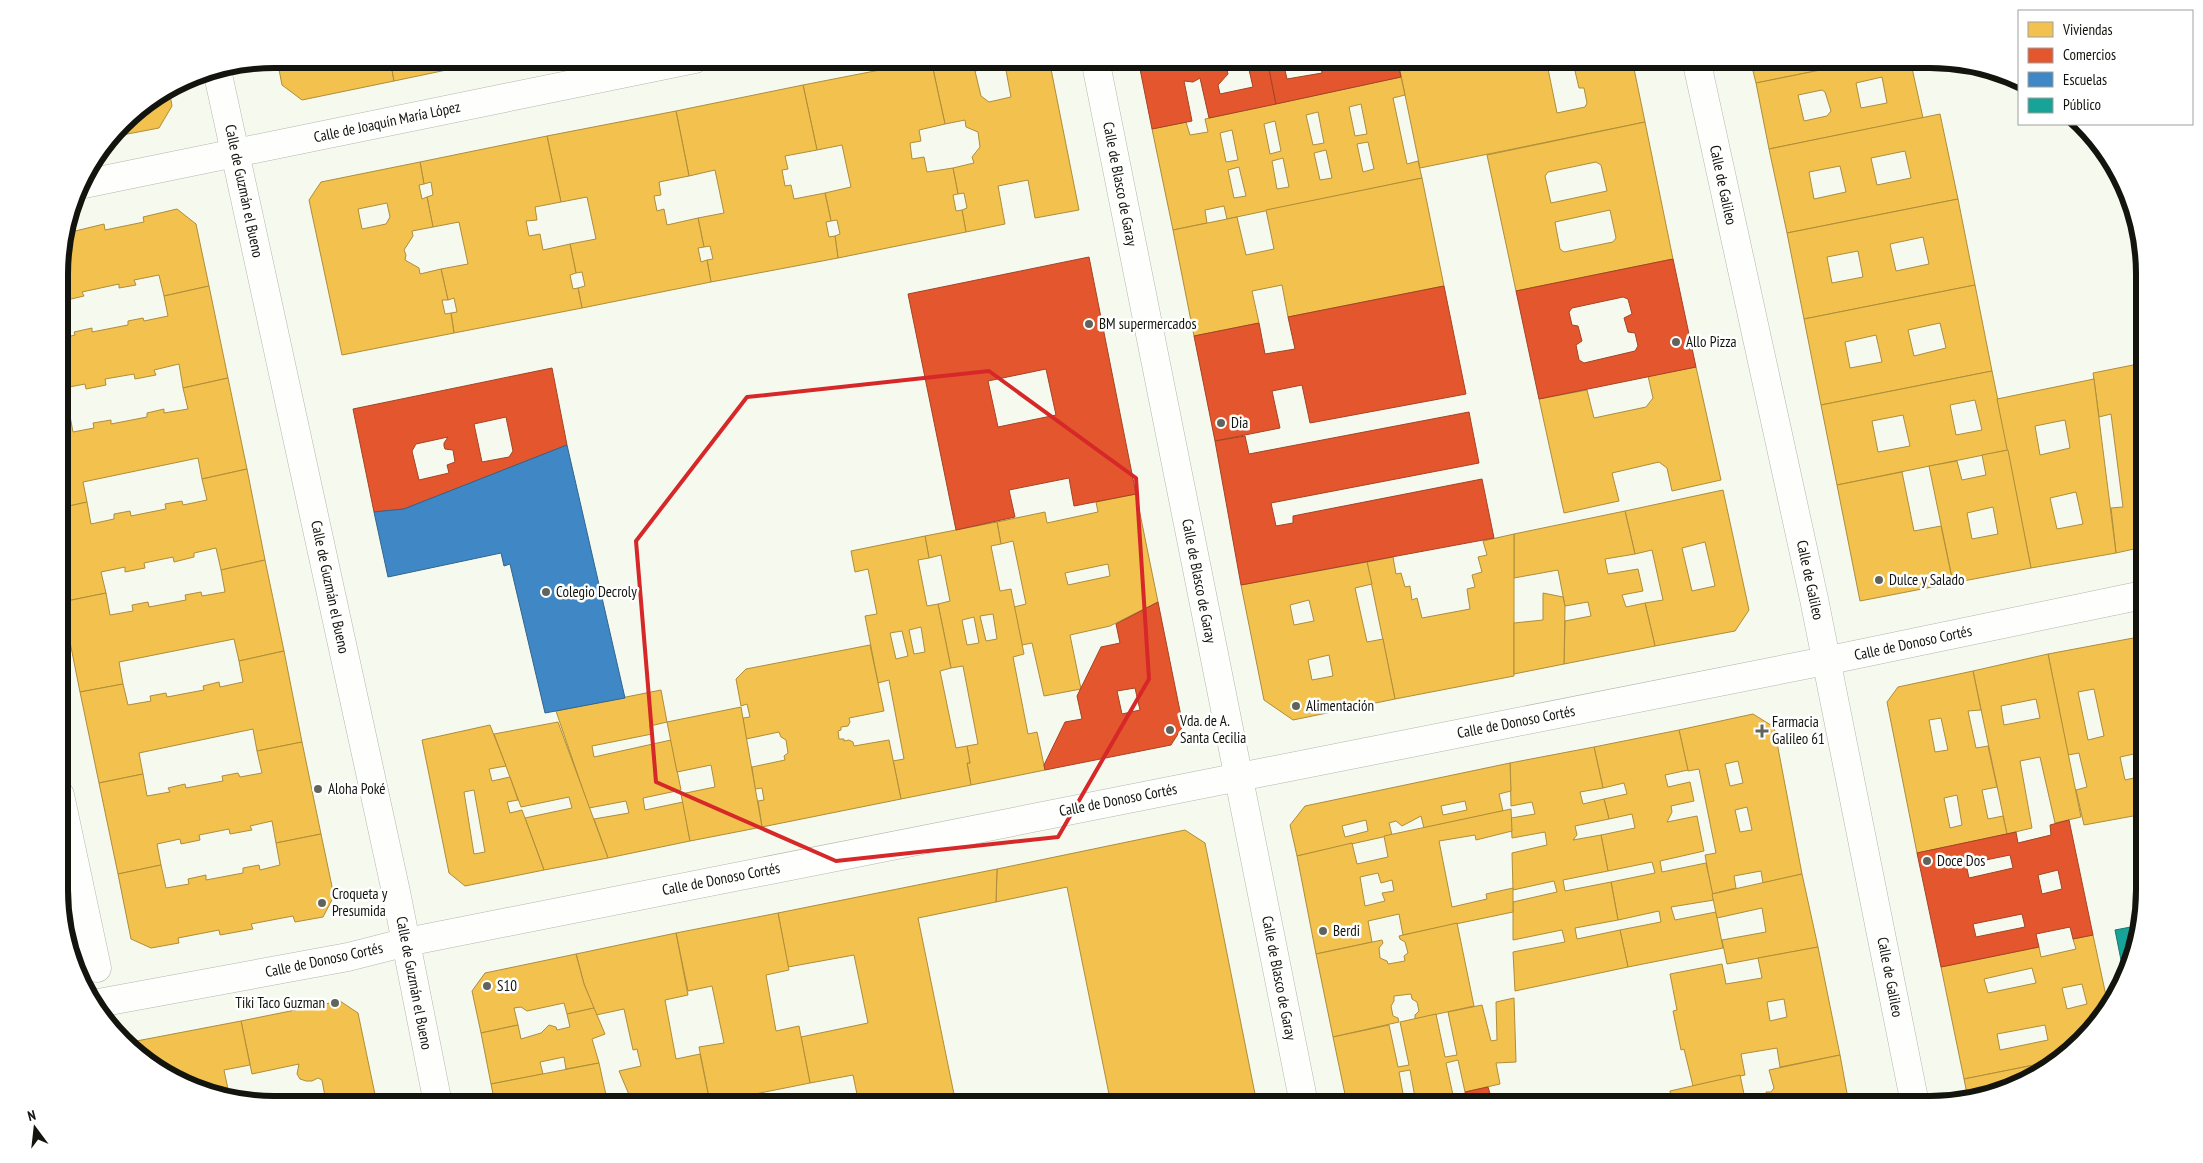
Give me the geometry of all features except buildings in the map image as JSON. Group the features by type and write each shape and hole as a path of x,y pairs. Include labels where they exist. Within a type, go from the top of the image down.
{"street":[{"name":"Calle de Joaquín María López","path":"88,183 651,68"},
{"name":"Calle de Blasco de Garay","path":"1097,68 1302,1096"},
{"name":"Calle de Galileo","path":"1698,68 1812,589 1913,1096"},
{"name":"Calle de Guzmán el Bueno","path":"219,75 407,942 436,1096"},
{"name":"Calle de Donoso Cortés","path":"101,1003 348,957 407,942 1825,661 2136,596"},
{"path":"68,832 97,968"}],"highlighted area":[{"path":"989,371 1136,478 1149,679 1058,837 836,861 656,782 636,541 747,397"}],"place":[{"name":"BM supermercados","path":"1089,324"},
{"name":"Allo Pizza","path":"1676,342"},
{"name":"Dia","path":"1221,423"},
{"name":"Dulce y Salado","path":"1879,580"},
{"name":"Colegio Decroly","path":"546,592"},
{"name":"Alimentación","path":"1296,706"},
{"name":"Vda. de A. Santa Cecilia","path":"1170,730"},
{"name":"Farmacia Galileo 61","path":"1762,731"},
{"name":"Aloha Poké","path":"318,789"},
{"name":"Doce Dos","path":"1927,861"},
{"name":"Croqueta y Presumida","path":"322,903"},
{"name":"Berdi","path":"1323,931"},
{"name":"S10","path":"487,986"},
{"name":"Tiki Taco Guzman","path":"335,1003"}]}
